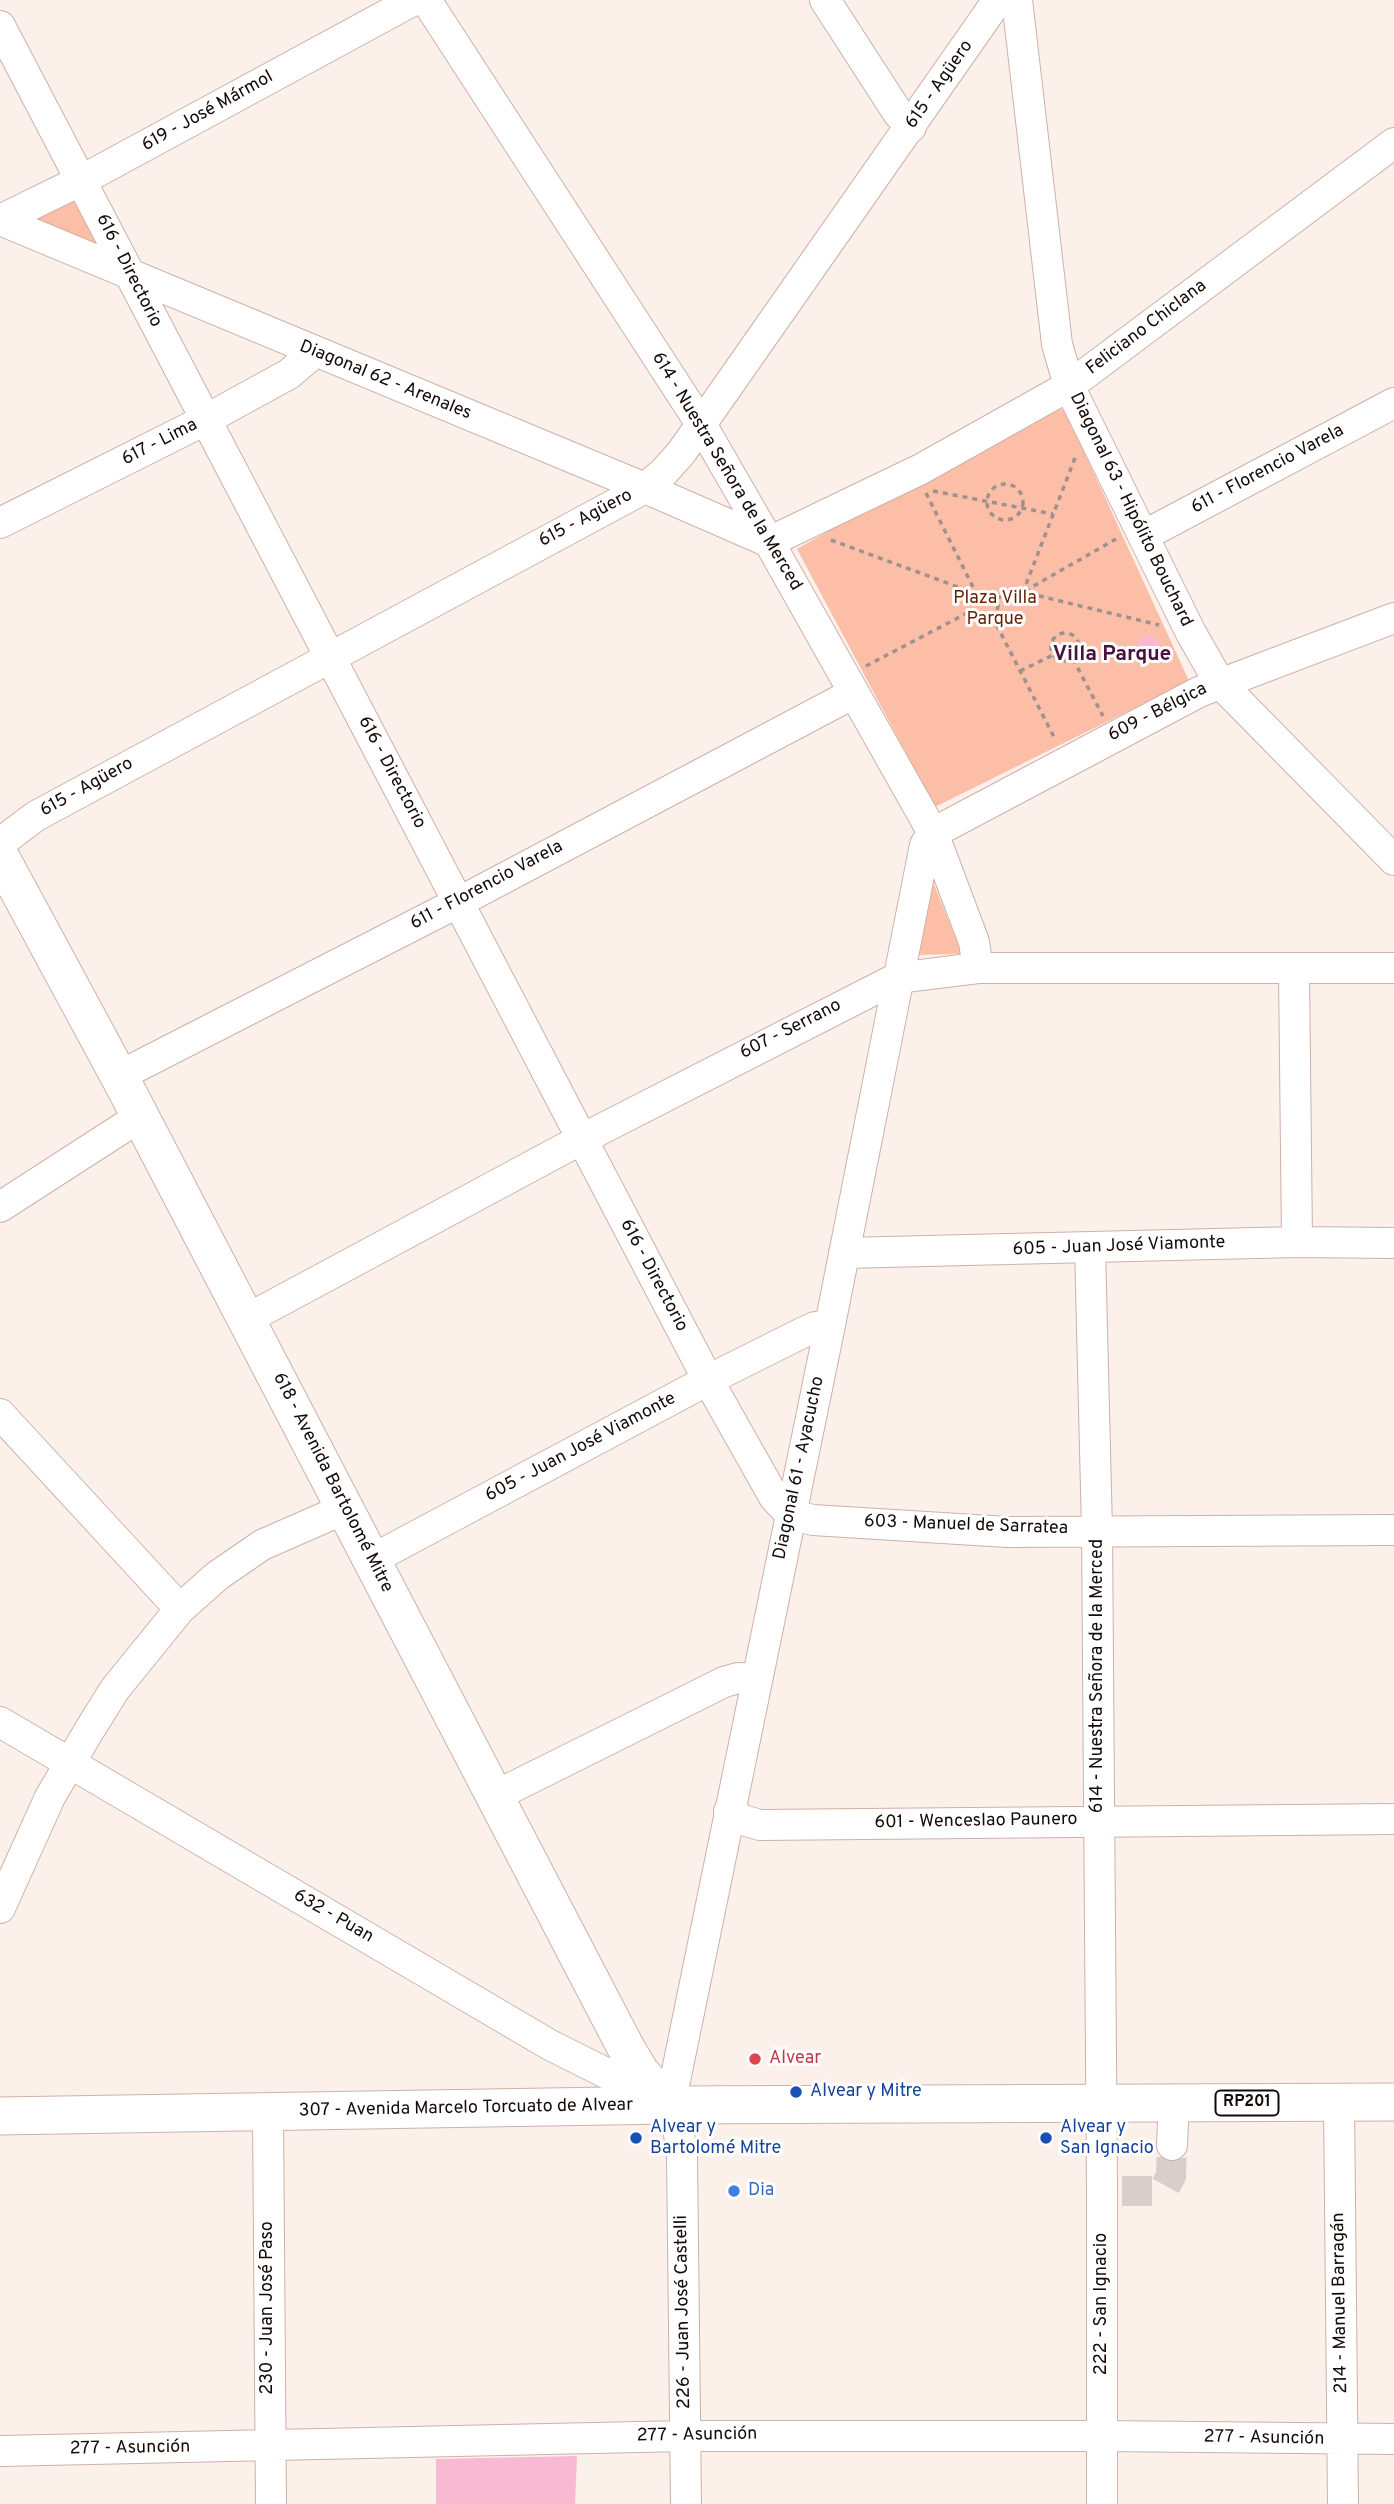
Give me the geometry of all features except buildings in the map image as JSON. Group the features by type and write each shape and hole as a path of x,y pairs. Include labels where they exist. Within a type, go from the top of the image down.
{"main road":[{"name":"618 - Avenida Bartolomé Mitre","path":"0,856 120,1076 626,2048 641,2073 673,2113"},
{"name":"307 - Avenida Marcelo Torcuato de Alvear","path":"1101,2114 1172,2134 1394,2102"},
{"name":"307 - Avenida Marcelo Torcuato de Alvear","path":"0,2132 268,2120 673,2113 1339,2112 1394,2122"},
{"name":"307 - Avenida Marcelo Torcuato de Alvear","path":"0,2116 268,2120"}],"street":[{"name":"619 - José Mármol","path":"0,220 82,180 414,0"},
{"name":"614 - Nuestra Señora de la Merced","path":"425,0 701,424 769,542 933,833 974,942 978,968"},
{"path":"825,0 898,113 911,127"},
{"name":"615 - Agüero","path":"0,843 36,816 645,488 663,473 681,453 998,0"},
{"name":"Diagonal 63 - Hipólito Bouchard","path":"1017,0 1057,344 1069,386 1191,633 1219,682 1394,860"},
{"name":"616 - Directorio","path":"0,26 459,902 580,1140 708,1380 774,1497 791,1515"},
{"name":"Feliciano Chiclana","path":"769,542 921,468 1069,386 1394,143"},
{"name":"Diagonal 62 - Arenales","path":"0,220 769,542"},
{"name":"617 - Lima","path":"0,523 205,420 289,374 315,352"},
{"name":"611 - Florencio Varela","path":"1141,531 1394,403"},
{"name":"609 - Bélgica","path":"933,833 1219,682 1394,618"},
{"name":"611 - Florencio Varela","path":"120,1076 459,902 850,685"},
{"name":"Diagonal 61 - Ayacucho","path":"673,2113 729,1811 830,1325 897,978 925,845 933,833"},
{"name":"607 - Serrano","path":"247,1320 580,1140 897,978 978,968 1394,968"},
{"path":"1294,970 1297,1242"},
{"path":"0,1207 141,1116"},
{"name":"605 - Juan José Viamonte","path":"844,1254 1297,1242 1394,1243"},
{"name":"614 - Nuestra Señora de la Merced","path":"1090,1248 1097,1530 1101,2114"},
{"name":"605 - Juan José Viamonte","path":"372,1560 708,1380 814,1327 830,1325"},
{"path":"0,1414 180,1609"},
{"path":"0,1908 50,1797 69,1763 115,1689 180,1609 218,1576 262,1545 344,1508"},
{"name":"603 - Manuel de Sarratea","path":"791,1515 813,1520 1007,1532 1394,1530"},
{"path":"495,1796 724,1682 738,1678 756,1679"},
{"name":"632 - Puan","path":"0,1722 550,2045 673,2113"},
{"name":"601 - Wenceslao Paunero","path":"729,1811 743,1820 760,1825 1394,1819"},
{"name":"214 - Manuel Barragán","path":"1339,2112 1343,2504"},
{"name":"226 - Juan José Castelli","path":"673,2113 682,2154 685,2504"},
{"name":"222 - San Ignacio","path":"1101,2114 1112,2191 1101,2436 1102,2504"},
{"name":"230 - Juan José Paso","path":"268,2120 271,2504"},
{"name":"277 - Asunción","path":"0,2451 685,2436 1101,2436 1394,2440"}],"path":[{"path":"1023,592 1087,427"},
{"path":"1008,485 1021,495 1023,506 1011,519 999,519 990,512 988,500 992,490 1008,485"},
{"path":"977,594 924,490 1023,506 1054,514"},
{"path":"798,528 977,594 989,592 996,598 999,606 992,616"},
{"path":"996,598 1023,592 1141,531"},
{"path":"1023,592 1191,633"},
{"path":"977,594 972,602 973,610 979,617 992,616"},
{"path":"850,685 973,610"},
{"path":"992,616 1067,761"},
{"path":"1068,634 1078,642 1078,652 1073,659 1060,661 1053,655 1051,645 1055,637 1068,634"},
{"path":"1020,671 1053,655"},
{"path":"1073,659 1113,736"}],"green space":[{"path":"79,197 106,253 29,220"},
{"name":"Plaza Villa Parque","path":"1046,407 1065,410 1189,681 935,807 797,549"},
{"path":"929,872 962,954 912,955"}],"tunnel":[{"path":"1122,2191 1153,2191 1165,2187 1171,2176 1172,2145"}],"place":[{"name":"Alvear","path":"755,2059"},
{"name":"Alvear y Mitre","path":"796,2092"},
{"name":"Alvear y Bartolomé Mitre","path":"636,2138"},
{"name":"Alvear y San Ignacio","path":"1046,2138"},
{"name":"Dia","path":"734,2191"}],"district":[{"name":"Villa Parque","path":"1112,656"}]}
